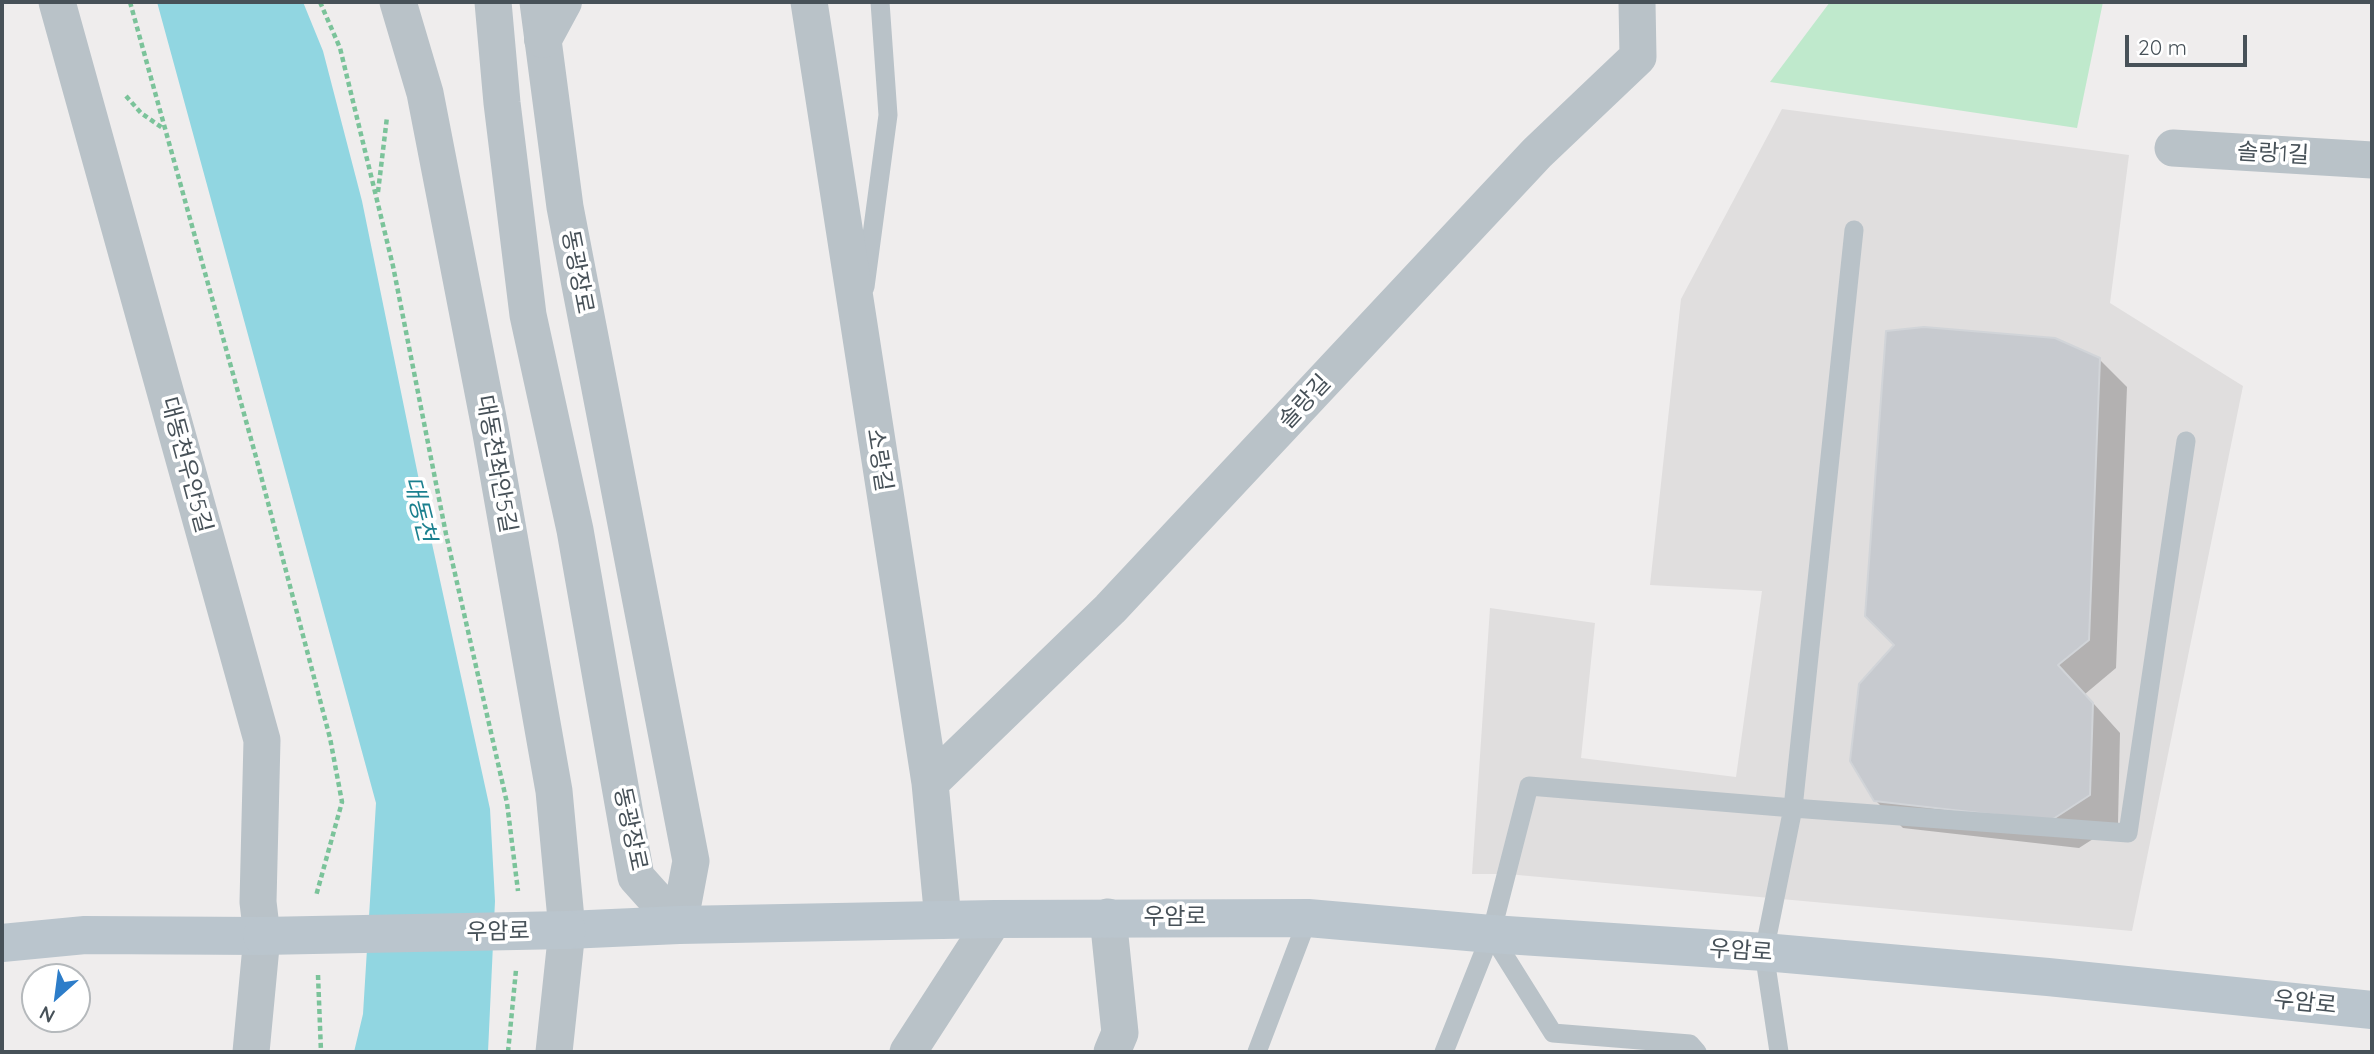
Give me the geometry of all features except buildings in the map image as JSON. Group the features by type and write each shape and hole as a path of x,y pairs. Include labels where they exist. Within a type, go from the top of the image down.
{"main road":[{"name":"우암로","path":"2,943 85,934 262,936 1108,917 1308,918 1490,934 1764,952 2372,1010"}],"street":[{"name":"대동천우안5길","path":"57,2 262,740 258,902 262,936 251,1052"},
{"name":"대동천좌안5길","path":"398,2 425,93 490,428 554,791 567,930 554,1052"},
{"name":"동광장로","path":"493,2 502,103 528,315 575,530 636,877 679,925"},
{"name":"동광장로","path":"538,2 565,207 691,861 679,925"},
{"path":"543,39 564,2"},
{"name":"소랑길","path":"808,2 930,783 943,920"},
{"name":"솔랑길","path":"930,783 1110,609 1537,153 1638,57 1637,2"},
{"name":"솔랑1길","path":"2173,148 2372,160"},
{"name":"우암로","path":"1108,917 1120,1033 1112,1052"},
{"path":"908,1052 994,919"}],"lane":[{"path":"860,340 888,115 880,2"},
{"path":"1779,1052 1764,952 1793,808 1854,230"},
{"path":"1444,1052 1490,934 1529,786 2127,833 2186,441"},
{"path":"1257,1052 1308,918"},
{"path":"1490,934 1553,1033 1690,1044 1697,1052"}],"path":[{"path":"130,2 256,457 330,738 342,802 316,891 316,902"},
{"path":"320,2 340,48 393,266 446,534 507,803 519,898"},
{"path":"508,1052 516,967"},
{"path":"318,974 321,1052"}],"shaded area":[{"path":"1782,109 2129,155 2110,303 2243,386 2132,931 1507,874 1472,874 1490,608 1595,623 1581,758 1736,777 1762,591 1650,585 1681,299"}],"green space":[{"path":"1830,2 2103,2 2077,128 1770,82"}],"water":[{"name":"대동천","path":"157,2 303,2 323,51 362,201 431,539 490,809 495,901 488,1052 354,1052 363,1014 376,803"}]}
